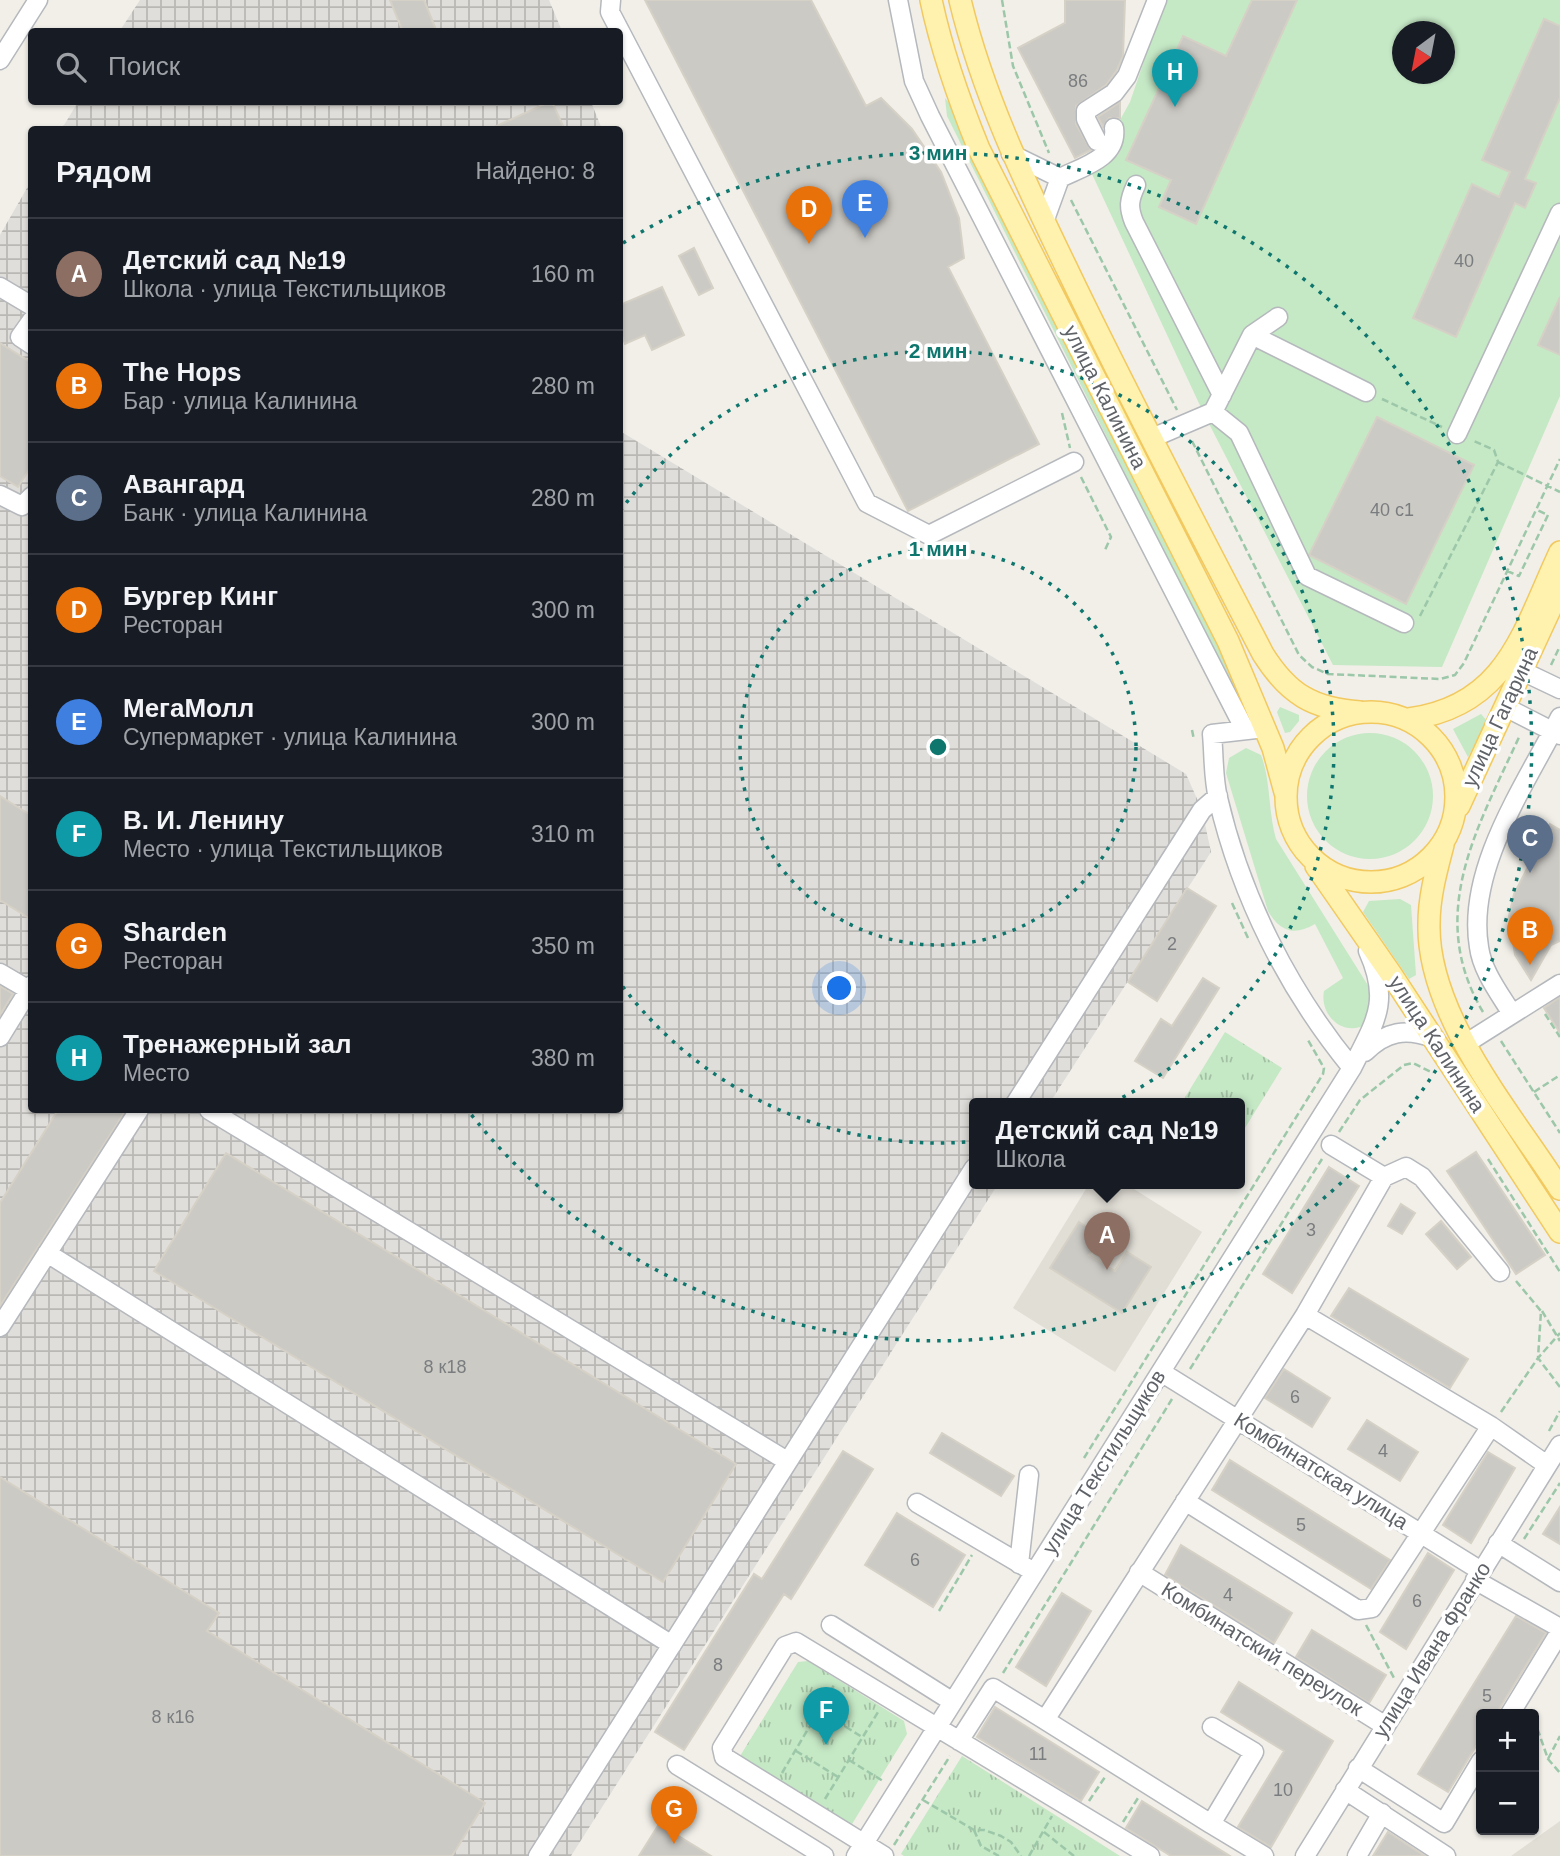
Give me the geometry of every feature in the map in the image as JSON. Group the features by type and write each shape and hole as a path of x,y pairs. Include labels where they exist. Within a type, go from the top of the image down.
{"main road":[{"name":"улица Калинина","path":"931,0 946,61 979,149 1228,641 1255,729 1285,792"},
{"name":"улица Калинина","path":"960,0 981,78 1012,154 1152,438 1263,654 1279,680 1317,705 1337,711 1360,712"},
{"name":"улица Гагарина","path":"1409,719 1454,710 1486,688 1503,667 1522,634 1560,552"},
{"name":"улица Гагарина","path":"1458,808 1560,588"},
{"path":"1360,712 1386,713 1409,719 1442,749 1458,788 1458,808 1444,844 1429,860 1391,880 1351,881 1332,873 1310,858 1290,825 1285,792 1294,758 1304,743 1336,719 1360,712"},
{"name":"улица Калинина","path":"1444,844 1430,902 1431,949 1447,1011 1465,1044 1560,1188"},
{"name":"улица Калинина","path":"1310,858 1433,1038 1560,1232"}],"street":[{"path":"0,60 38,0"},
{"path":"898,0 914,81 930,116 1255,729 1212,734 1217,796 1250,903 1303,1001 1352,1068"},
{"path":"1097,141 1086,119 1086,111 1114,93 1127,76 1157,0"},
{"path":"609,4 621,28"},
{"path":"623,31 867,503 929,536 1074,462"},
{"path":"1044,222 1060,178 1109,152 1115,138 1114,128"},
{"path":"1012,154 1060,178"},
{"path":"1136,185 1129,198 1134,222 1222,395"},
{"path":"1457,434 1560,213"},
{"path":"0,287 28,304"},
{"path":"1152,438 1213,412 1252,335 1278,317"},
{"path":"28,326 20,337 28,342"},
{"path":"1252,335 1366,392"},
{"path":"1213,412 1239,433 1307,576 1404,623"},
{"path":"0,495 22,506 28,500"},
{"path":"1522,671 1560,689"},
{"path":"1505,707 1558,728 1483,875 1477,912 1479,949 1489,976 1512,1014"},
{"path":"1019,1098 1202,810 1217,796"},
{"name":"улица Текстильщиков","path":"860,1850 953,1702 1027,1568 1161,1372 1352,1068 1377,1019 1381,1002 1375,968 1356,925"},
{"path":"0,973 28,987"},
{"path":"1465,1044 1560,984"},
{"path":"0,1037 28,991"},
{"name":"улица Текстильщиков","path":"1352,1068 1383,1037 1406,1031 1433,1038"},
{"path":"0,1327 137,1113"},
{"path":"214,1113 787,1461"},
{"path":"1331,1145 1384,1177"},
{"path":"1045,1720 1305,1315 1384,1177 1406,1167 1422,1177 1500,1272"},
{"path":"538,1856 969,1176"},
{"path":"47,1253 672,1645"},
{"path":"1305,1315 1491,1426 1547,1465"},
{"name":"Комбинатская улица","path":"1161,1372 1420,1533 1560,1630"},
{"path":"1185,1501 1359,1610 1372,1608 1491,1426"},
{"name":"улица Ивана Франко","path":"1305,1856 1560,1445"},
{"path":"917,1503 1027,1568 1029,1475"},
{"path":"1498,1543 1560,1582"},
{"name":"Комбинатский переулок","path":"1139,1572 1384,1725"},
{"path":"831,1625 953,1702"},
{"path":"1513,1709 1560,1630"},
{"path":"887,1854 860,1850 816,1814 724,1757 722,1748 785,1646 796,1642 1150,1856"},
{"path":"959,1741 993,1688 1264,1856"},
{"path":"1211,1824 1254,1752 1212,1727"},
{"path":"677,1765 824,1856"},
{"path":"1358,1768 1444,1823 1476,1769"},
{"path":"1345,1790 1440,1854"},
{"path":"1357,1856 1381,1813"}],"path":[{"path":"1002,0 1011,60 1051,157"},
{"path":"1071,199 1180,416"},
{"path":"1366,392 1493,450 1498,462 1560,492"},
{"path":"1548,486 1560,460"},
{"path":"1404,623 1414,624 1419,619 1498,462"},
{"path":"1090,494 1111,537 1104,552"},
{"path":"1507,571 1519,576 1525,564 1548,515 1536,510"},
{"path":"1547,674 1560,646"},
{"path":"1536,999 1560,1037"},
{"path":"1497,1034 1560,1133"},
{"path":"1080,1465 1323,1074 1324,1068 1306,1036"},
{"path":"993,1688 1360,1100 1404,1065 1413,1063 1433,1073"},
{"path":"1534,1092 1560,1075"},
{"path":"1485,1155 1560,1272"},
{"path":"1500,1272 1509,1273 1559,1334 1560,1341"},
{"path":"1541,1311 1538,1358 1560,1387"},
{"path":"1491,1426 1538,1358 1559,1334"},
{"path":"939,1611 981,1541"},
{"path":"1359,1610 1395,1680"},
{"path":"773,1788 843,1671"},
{"path":"816,1814 887,1697"},
{"path":"819,1710 862,1737"},
{"path":"1539,1733 1548,1759 1560,1773"},
{"path":"1548,1759 1560,1736"},
{"path":"887,1854 959,1741"},
{"path":"795,1750 838,1777"},
{"path":"849,1760 883,1781"},
{"path":"1081,1814 1114,1763"},
{"path":"1115,1835 1147,1783"},
{"path":"922,1800 974,1830 984,1830 1001,1836 1011,1842 1021,1856"},
{"path":"1029,1856 1060,1802"},
{"path":"974,1830 981,1846 999,1856"},
{"path":"1043,1831 1074,1856"}],"shaded area":[{"path":"140,0 549,0 561,28 122,28"},
{"path":"76,105 592,105 601,126 63,126"},
{"path":"28,186 28,1113 623,1113 623,433 1186,774 1202,810 1211,852 1053,1098 969,1098 969,1189 995,1189 571,1856 0,1856 0,235"},
{"path":"1086,1189 1134,1189 1202,1232 1115,1372 1013,1308"},
{"path":"1560,1821 1560,1856 1511,1856"}],"green space":[{"path":"1165,0 1560,0 1560,396 1442,667 1333,665 1204,414 1092,174 1118,155 1121,149 1120,120 1130,102"},
{"path":"945,98 957,113 1243,695 1240,698 1235,695 947,116"},
{"path":"1280,707 1299,715 1299,721 1290,732 1285,733 1277,712"},
{"path":"1481,714 1487,721 1468,757 1453,729"},
{"path":"1370,733 1394,738 1415,751 1428,772 1433,796 1428,820 1415,841 1394,854 1370,859 1346,854 1325,841 1312,820 1307,796 1312,772 1325,751 1346,738"},
{"path":"1246,748 1261,755 1276,839 1374,995 1368,1023 1359,1027 1343,1026 1330,1016 1326,1009 1324,991 1343,978 1315,924 1300,930 1288,930 1277,924 1268,911 1226,773 1229,758"},
{"path":"1400,899 1411,905 1416,975 1409,979 1363,912 1369,901"},
{"path":"1225,1032 1282,1068 1245,1128 1245,1098 1185,1098"},
{"path":"808,1661 904,1721 907,1734 849,1829 737,1761 798,1662"},
{"path":"962,1756 1120,1856 904,1856 901,1854"}],"building":[{"path":"390,0 424,0 435,28 401,28"},
{"path":"645,0 811,0 866,106 881,98 912,129 941,172 959,218 964,258 948,267 1039,444 908,511"},
{"path":"1065,0 1125,0 1123,56 1106,85 1076,106 1076,124 1091,150 1075,158 1018,48 1065,23"},
{"path":"1252,0 1297,0 1196,224 1159,207 1171,180 1126,160 1183,36 1226,56"},
{"path":"1544,19 1560,26 1560,98 1525,179 1536,183 1525,208 1515,203 1456,337 1413,318 1472,184 1499,197 1510,172 1482,160"},
{"path":"1120,102 1120,118 1109,118 1103,127 1098,117"},
{"path":"542,105 553,105 563,126 497,126"},
{"path":"694,248 713,288 699,295 679,256"},
{"path":"662,287 684,335 652,350 645,335 625,344 623,304"},
{"path":"1560,297 1560,355 1538,345"},
{"path":"0,343 28,360 28,471 18,487 0,476"},
{"path":"1377,417 1474,465 1406,604 1309,555"},
{"path":"0,796 28,814 28,918 0,900"},
{"path":"1550,824 1560,830 1560,941 1551,945 1531,980 1515,955 1509,916 1514,894"},
{"path":"1187,888 1216,906 1157,1001 1128,982"},
{"path":"1203,978 1219,988 1163,1078 1135,1061 1161,1019 1172,1026"},
{"path":"0,986 13,994 0,1015"},
{"path":"1560,997 1560,1033 1544,1008"},
{"path":"56,1113 124,1113 0,1306 0,1203"},
{"path":"1476,1152 1545,1255 1516,1274 1447,1171"},
{"path":"226,1153 736,1464 663,1582 154,1271"},
{"path":"1329,1167 1359,1186 1292,1293 1263,1274"},
{"path":"1401,1204 1415,1213 1402,1234 1388,1226"},
{"path":"1441,1221 1471,1257 1457,1269 1426,1234"},
{"path":"1079,1222 1101,1236 1089,1255 1115,1271 1127,1252 1151,1267 1122,1313 1050,1268"},
{"path":"1349,1288 1468,1359 1450,1388 1331,1316"},
{"path":"1284,1369 1330,1398 1312,1427 1265,1398"},
{"path":"1367,1420 1418,1452 1400,1481 1348,1449"},
{"path":"942,1433 1014,1476 1001,1496 930,1453"},
{"path":"843,1451 873,1469 791,1599 784,1594 684,1750 655,1732 754,1574 762,1579"},
{"path":"1488,1452 1515,1468 1471,1543 1443,1525"},
{"path":"1230,1460 1390,1560 1371,1589 1212,1490"},
{"path":"0,1477 219,1613 207,1631 485,1803 452,1856 0,1856"},
{"path":"1560,1507 1560,1544 1543,1534"},
{"path":"897,1513 965,1555 933,1607 865,1565"},
{"path":"1181,1545 1292,1613 1274,1643 1165,1575"},
{"path":"1428,1553 1454,1570 1406,1649 1380,1632"},
{"path":"1062,1593 1091,1611 1046,1686 1016,1667"},
{"path":"1516,1616 1546,1633 1499,1709 1476,1709 1476,1746 1448,1792 1418,1774"},
{"path":"1312,1630 1386,1675 1369,1703 1296,1657"},
{"path":"1239,1682 1333,1741 1271,1847 1238,1827 1284,1751 1221,1712"},
{"path":"995,1707 1099,1772 1081,1801 977,1737"},
{"path":"1142,1801 1230,1856 1171,1856 1126,1828"},
{"path":"659,1824 711,1856 639,1856"},
{"path":"1388,1832 1425,1856 1373,1856"}],"place":[{"name":"Тренажерный зал","path":"1175,107"},
{"name":"МегаМолл","path":"865,238"},
{"name":"Бургер Кинг","path":"809,244"},
{"name":"Авангард","path":"1530,873"},
{"name":"The Hops","path":"1530,965"},
{"name":"Детский сад №19","path":"1107,1270"},
{"name":"В. И. Ленину","path":"826,1745"},
{"name":"Sharden","path":"674,1844"}]}
